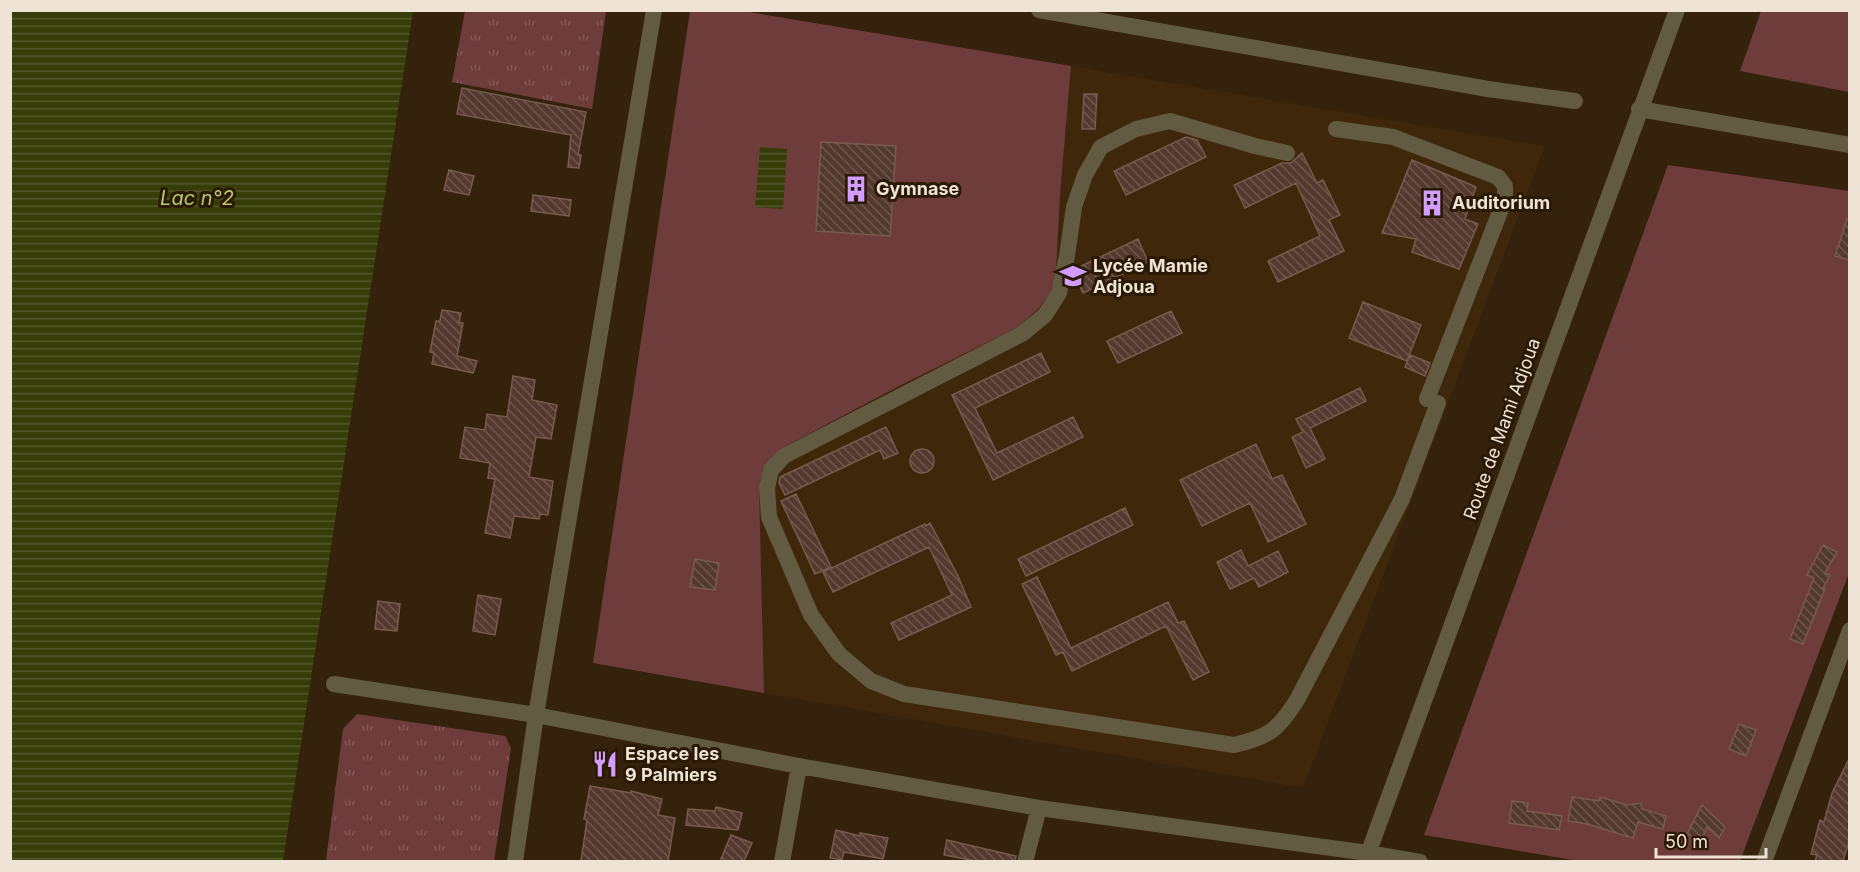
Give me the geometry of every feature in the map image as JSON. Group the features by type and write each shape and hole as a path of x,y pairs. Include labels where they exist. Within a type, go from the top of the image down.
{"street":[{"path":"515,861 536,715 654,10"},
{"path":"1039,10 1488,89 1575,101"},
{"name":"Route de Mami Adjoua","path":"1367,857 1677,10"},
{"path":"1639,109 1850,144"},
{"path":"1287,153 1246,144 1170,121 1136,129 1101,147 1085,175 1074,207 1059,293 1045,315 1022,334 784,456 771,470 767,488 769,517 811,615 839,654 871,681 904,694 1234,745 1252,741 1270,733 1283,721 1297,700 1402,498 1433,401 1505,199 1505,186 1498,177 1393,137 1336,129"},
{"path":"1764,861 1850,630"},
{"path":"334,684 536,715 799,766 1039,808 1367,857 1420,861"},
{"path":"783,861 799,766"},
{"path":"1025,861 1039,808"}],"shaded area":[{"name":"Lycée Mamie Adjoua","path":"690,11 743,11 1545,146 1303,788 593,663"}],"green space":[{"path":"465,11 606,11 592,109 452,82"},
{"path":"690,11 743,11 1071,66 1056,271 1051,291 1039,308 1018,327 780,449 763,468 759,488 764,693 593,663"},
{"path":"1761,11 1849,11 1849,92 1740,71"},
{"path":"1668,165 1849,191 1849,573 1740,861 1579,861 1424,835"},
{"path":"357,714 505,736 511,748 494,861 326,861 343,729"}],"water":[{"name":"Lac n°2","path":"10,11 413,11 283,861 11,861"},
{"path":"760,147 787,149 783,209 755,207"}],"building":[{"path":"462,88 586,112 578,155 581,155 579,168 568,167 571,135 457,114"},
{"path":"1084,94 1097,94 1095,129 1082,129"},
{"path":"1186,137 1197,140 1206,157 1126,195 1114,171"},
{"name":"Gymnase","path":"821,142 896,146 890,236 816,231"},
{"path":"1302,153 1317,183 1323,180 1340,215 1329,220 1344,251 1278,282 1268,261 1320,236 1296,183 1245,208 1234,185 1282,163 1291,163"},
{"name":"Auditorium","path":"1412,160 1476,187 1465,219 1478,224 1459,269 1412,252 1416,239 1382,233"},
{"path":"449,170 474,176 469,195 444,190"},
{"path":"533,195 571,200 569,216 531,211"},
{"path":"1847,219 1850,219 1850,260 1835,256"},
{"path":"1138,239 1148,262 1083,293 1074,274 1075,269"},
{"path":"1363,302 1421,325 1407,361 1349,338"},
{"path":"442,310 461,313 459,322 463,323 457,356 477,361 473,373 432,364 434,353 430,352 436,321 440,321"},
{"path":"1171,311 1182,333 1118,363 1107,341"},
{"path":"1041,353 1050,372 975,408 997,453 1073,417 1083,437 993,480 952,395"},
{"path":"1410,355 1430,363 1425,376 1405,367"},
{"path":"513,376 535,380 532,400 557,405 551,439 536,437 529,477 553,481 548,515 540,514 539,519 514,516 510,538 485,533 495,479 488,478 490,463 460,458 465,427 485,430 487,414 507,417"},
{"path":"1360,388 1366,401 1310,428 1325,459 1306,468 1292,437 1303,432 1296,419"},
{"path":"886,427 898,453 884,459 880,450 785,495 779,483 780,477"},
{"path":"1256,444 1272,479 1282,475 1306,524 1268,542 1250,503 1202,526 1180,480"},
{"path":"922,449 930,453 934,461 930,469 922,473 914,469 910,461 914,453"},
{"path":"796,494 831,567 815,574 781,501"},
{"path":"1125,508 1133,525 1026,576 1018,559"},
{"path":"930,523 958,576 971,607 899,640 891,623 952,595 929,547 833,592 823,572"},
{"path":"1823,545 1837,552 1825,573 1830,575 1803,644 1790,639 1814,578 1807,575"},
{"path":"1241,550 1248,566 1278,551 1288,572 1259,587 1254,578 1230,589 1217,562"},
{"path":"695,559 719,563 715,590 690,587"},
{"path":"1037,577 1071,648 1168,602 1178,623 1184,621 1209,672 1193,680 1166,626 1072,671 1063,652 1056,655 1022,584"},
{"path":"478,595 501,599 495,635 473,631"},
{"path":"378,601 400,604 397,631 375,629"},
{"path":"1739,724 1756,730 1746,756 1729,749"},
{"path":"1850,757 1850,838 1843,861 1815,861 1817,855 1811,854 1820,820 1824,822 1832,793"},
{"path":"590,786 631,793 631,791 662,799 658,815 675,818 668,861 581,861 587,820 584,819"},
{"path":"1572,797 1599,801 1600,797 1627,805 1641,803 1642,809 1666,816 1663,829 1638,822 1633,838 1587,824 1568,821"},
{"path":"1512,801 1528,803 1527,811 1562,816 1559,830 1509,823"},
{"path":"1702,805 1725,827 1719,838 1707,827 1701,840 1687,834"},
{"path":"716,807 742,813 738,830 686,825 688,809 715,811"},
{"path":"836,830 860,836 860,833 888,838 883,859 844,852 842,860 830,858"},
{"path":"731,835 752,843 744,861 720,861"},
{"path":"947,840 1016,856 1015,861 976,861 944,855"}],"place":[{"name":"Gymnase","path":"856,189"},
{"name":"Auditorium","path":"1432,203"},
{"name":"Lycée Mamie Adjoua","path":"1073,276"},
{"name":"Espace les 9 Palmiers","path":"605,764"}]}
